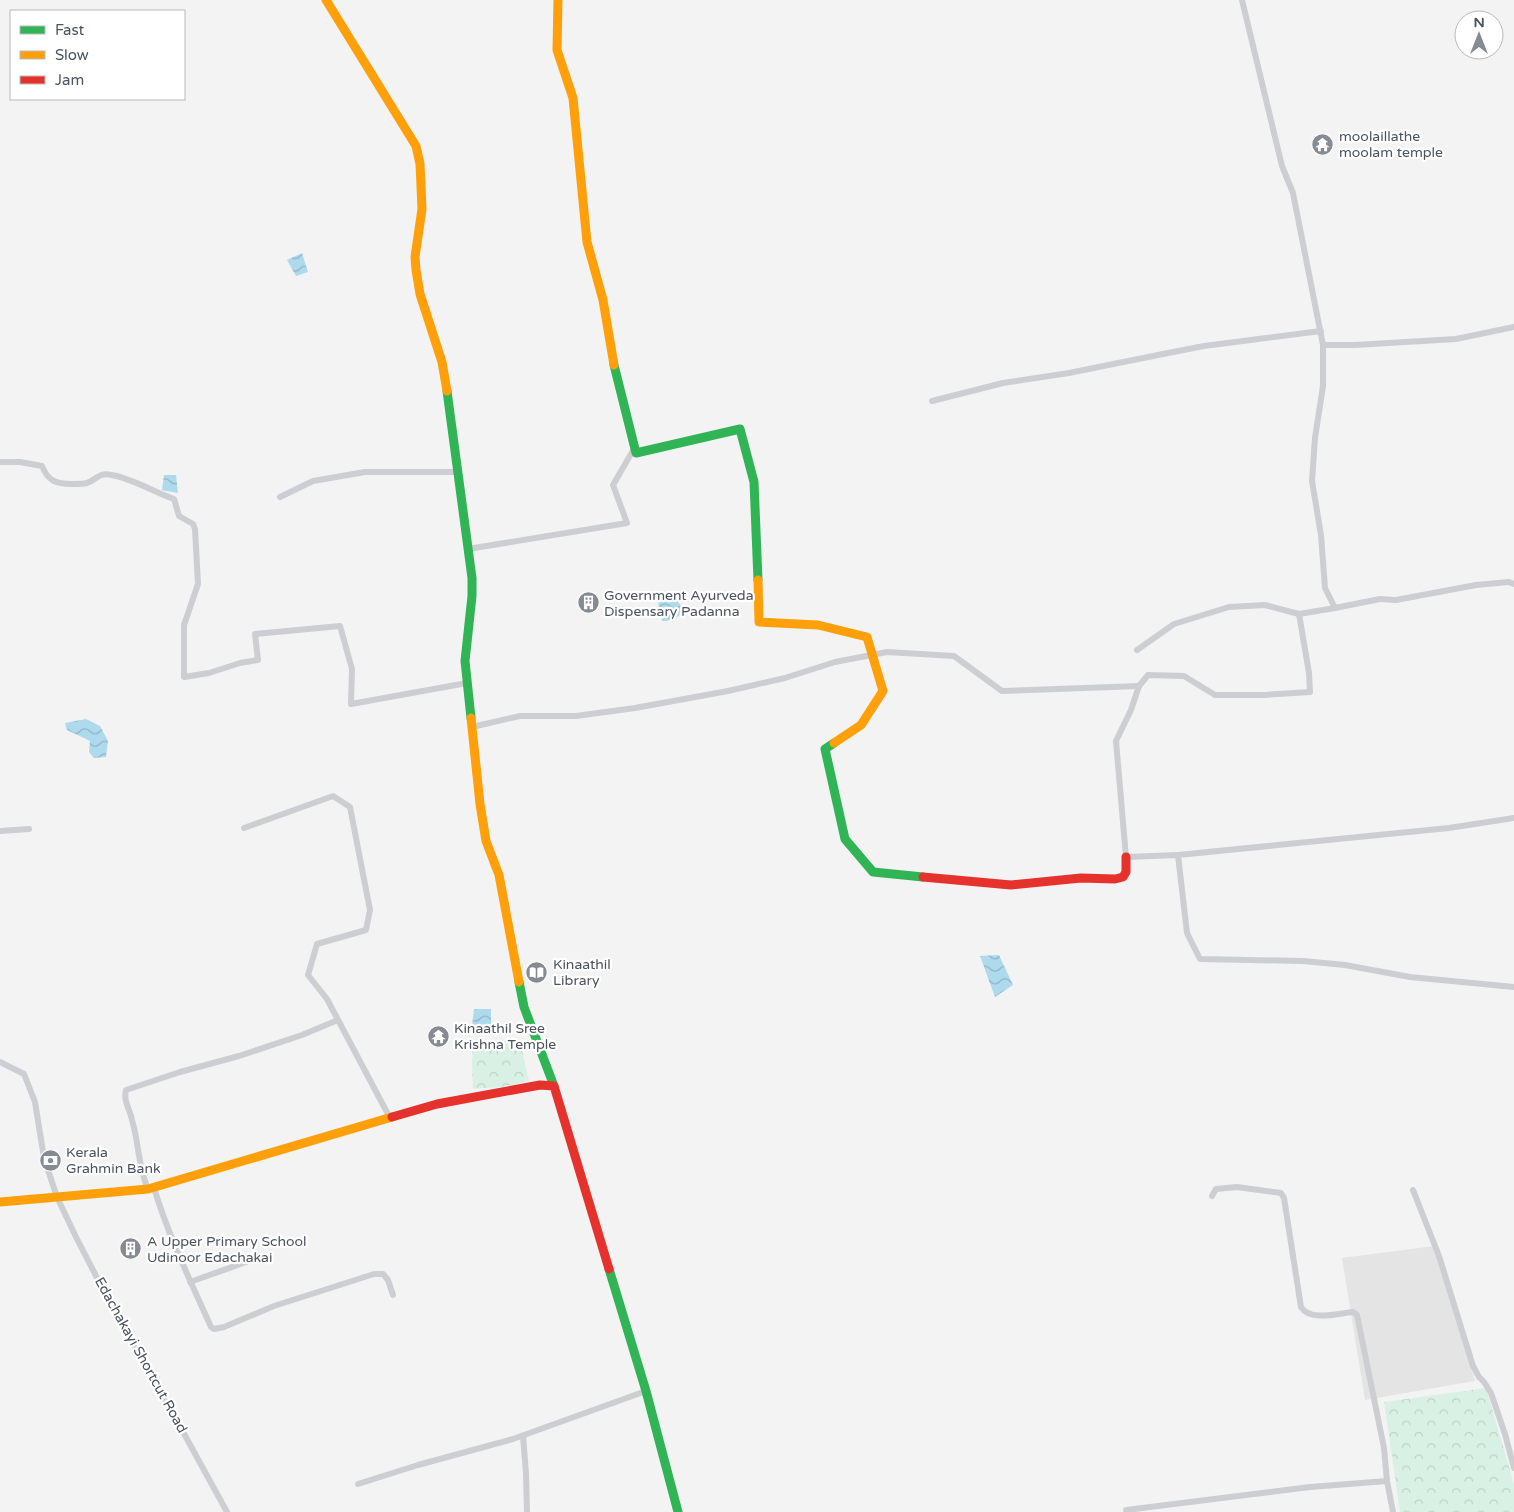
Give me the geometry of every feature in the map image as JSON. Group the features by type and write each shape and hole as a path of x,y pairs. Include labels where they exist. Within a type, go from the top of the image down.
{"street":[{"path":"326,0 416,146 420,164 422,209 415,257 416,270 420,294 442,362 472,578 472,596 465,661 480,804 486,841 499,876 524,1007 554,1086 646,1391 678,1512"},
{"path":"558,0 557,50 573,98 587,242 603,300 616,378 636,453 740,428 754,482 759,622 818,625 867,637 883,691 861,725 825,749 845,839 873,872 1011,885 1081,878 1115,879 1123,877 1126,872 1126,857 1116,741 1139,686 1148,675 1184,676 1216,695 1264,695 1310,692 1310,673 1299,614"},
{"path":"1242,0 1282,166 1293,193 1321,331 1323,386 1315,438 1312,480 1321,535 1325,588 1335,608"},
{"path":"1323,345 1364,345 1456,339 1514,327"},
{"path":"932,401 1003,383 1069,373 1204,346 1321,331"},
{"path":"468,549 627,523 613,485 635,448"},
{"path":"0,462 20,462 42,466 51,481 60,484 79,484 88,482 100,474 112,475 174,499 178,516 193,524 195,529 198,584 184,624 184,677 209,673 240,663 258,660 255,634 340,626 352,669 351,704 467,683"},
{"path":"280,497 313,481 365,472 458,472"},
{"path":"1137,650 1174,624 1229,607 1265,605 1299,614 1380,599 1403,598 1459,587 1509,582 1514,584"},
{"path":"472,727 520,716 576,716 635,708 728,691 785,678 834,662 887,652 954,656 1002,691 1139,686"},
{"path":"244,828 333,796 350,807 370,910 366,930 317,944 308,975 327,999 390,1118"},
{"path":"1126,857 1178,855 1449,828 1514,818"},
{"path":"0,831 29,829"},
{"path":"1178,855 1187,933 1200,959 1303,961 1345,965 1410,977 1514,987"},
{"path":"338,1020 302,1035 239,1056 180,1072 126,1090 124,1095 133,1120 143,1179 151,1189 211,1327 214,1329 224,1327 274,1306 374,1274 383,1274 388,1280 393,1295"},
{"name":"Edachakayi Shortcut Road","path":"0,1062 24,1074 34,1102 44,1158 57,1197 114,1311 227,1512"},
{"path":"0,1202 151,1189 447,1103 540,1085 554,1086"},
{"path":"1212,1196 1216,1189 1237,1187 1281,1193 1284,1198 1301,1307 1309,1314 1353,1312 1357,1315 1384,1448 1387,1481 1393,1512"},
{"path":"1413,1190 1439,1256 1473,1366 1491,1393 1514,1468"},
{"path":"190,1282 260,1257"},
{"path":"358,1484 522,1436 646,1391"},
{"path":"522,1436 526,1473 527,1512"},
{"path":"1126,1510 1310,1487 1387,1481"}],"shaded area":[{"path":"1434,1246 1475,1381 1365,1400 1342,1258"}],"green space":[{"path":"473,1041 520,1041 529,1081 501,1087 473,1089"},
{"path":"1486,1388 1514,1484 1514,1512 1400,1512 1384,1402"}],"water":[{"path":"302,253 308,272 296,276 287,260"},
{"path":"164,475 176,475 178,493 162,490"},
{"path":"674,597 681,606 679,616 662,621 658,603"},
{"path":"86,719 100,726 108,741 106,757 94,758 89,752 90,741 67,730 65,723"},
{"path":"999,955 1013,985 995,997 980,956"},
{"path":"474,1009 491,1009 491,1033 475,1033 475,1027 472,1026"}],"traffic: fast":[{"path":"614,365 636,453 740,429 754,482 758,580"},
{"path":"447,391 472,578 472,596 465,661 471,718"},
{"path":"834,743 825,749 845,839 873,872 923,877"},
{"path":"519,982 524,1007 554,1086"},
{"path":"609,1269 646,1391 678,1512"}],"traffic: slow":[{"path":"326,0 416,146 420,164 422,209 415,257 416,270 420,294 442,362 447,391"},
{"path":"558,0 557,50 573,98 587,242 603,300 614,365"},
{"path":"758,580 759,622 818,625 867,637 883,691 861,725 834,743"},
{"path":"471,718 486,841 499,875 519,982"},
{"path":"0,1202 148,1189 392,1117"}],"traffic: jam":[{"path":"923,877 1011,885 1081,878 1115,879 1123,877 1126,872 1126,857"},
{"path":"392,1117 437,1104 540,1085 554,1086 609,1269"}],"place":[{"name":"moolaillathe moolam temple","path":"1323,144"},
{"name":"Government Ayurveda Dispensary Padanna","path":"588,603"},
{"name":"Kinaathil Library","path":"537,972"},
{"name":"Kinaathil Sree Krishna Temple","path":"438,1036"},
{"name":"Kerala Grahmin Bank","path":"50,1160"},
{"name":"A Upper Primary School Udinoor Edachakai","path":"131,1249"}]}
